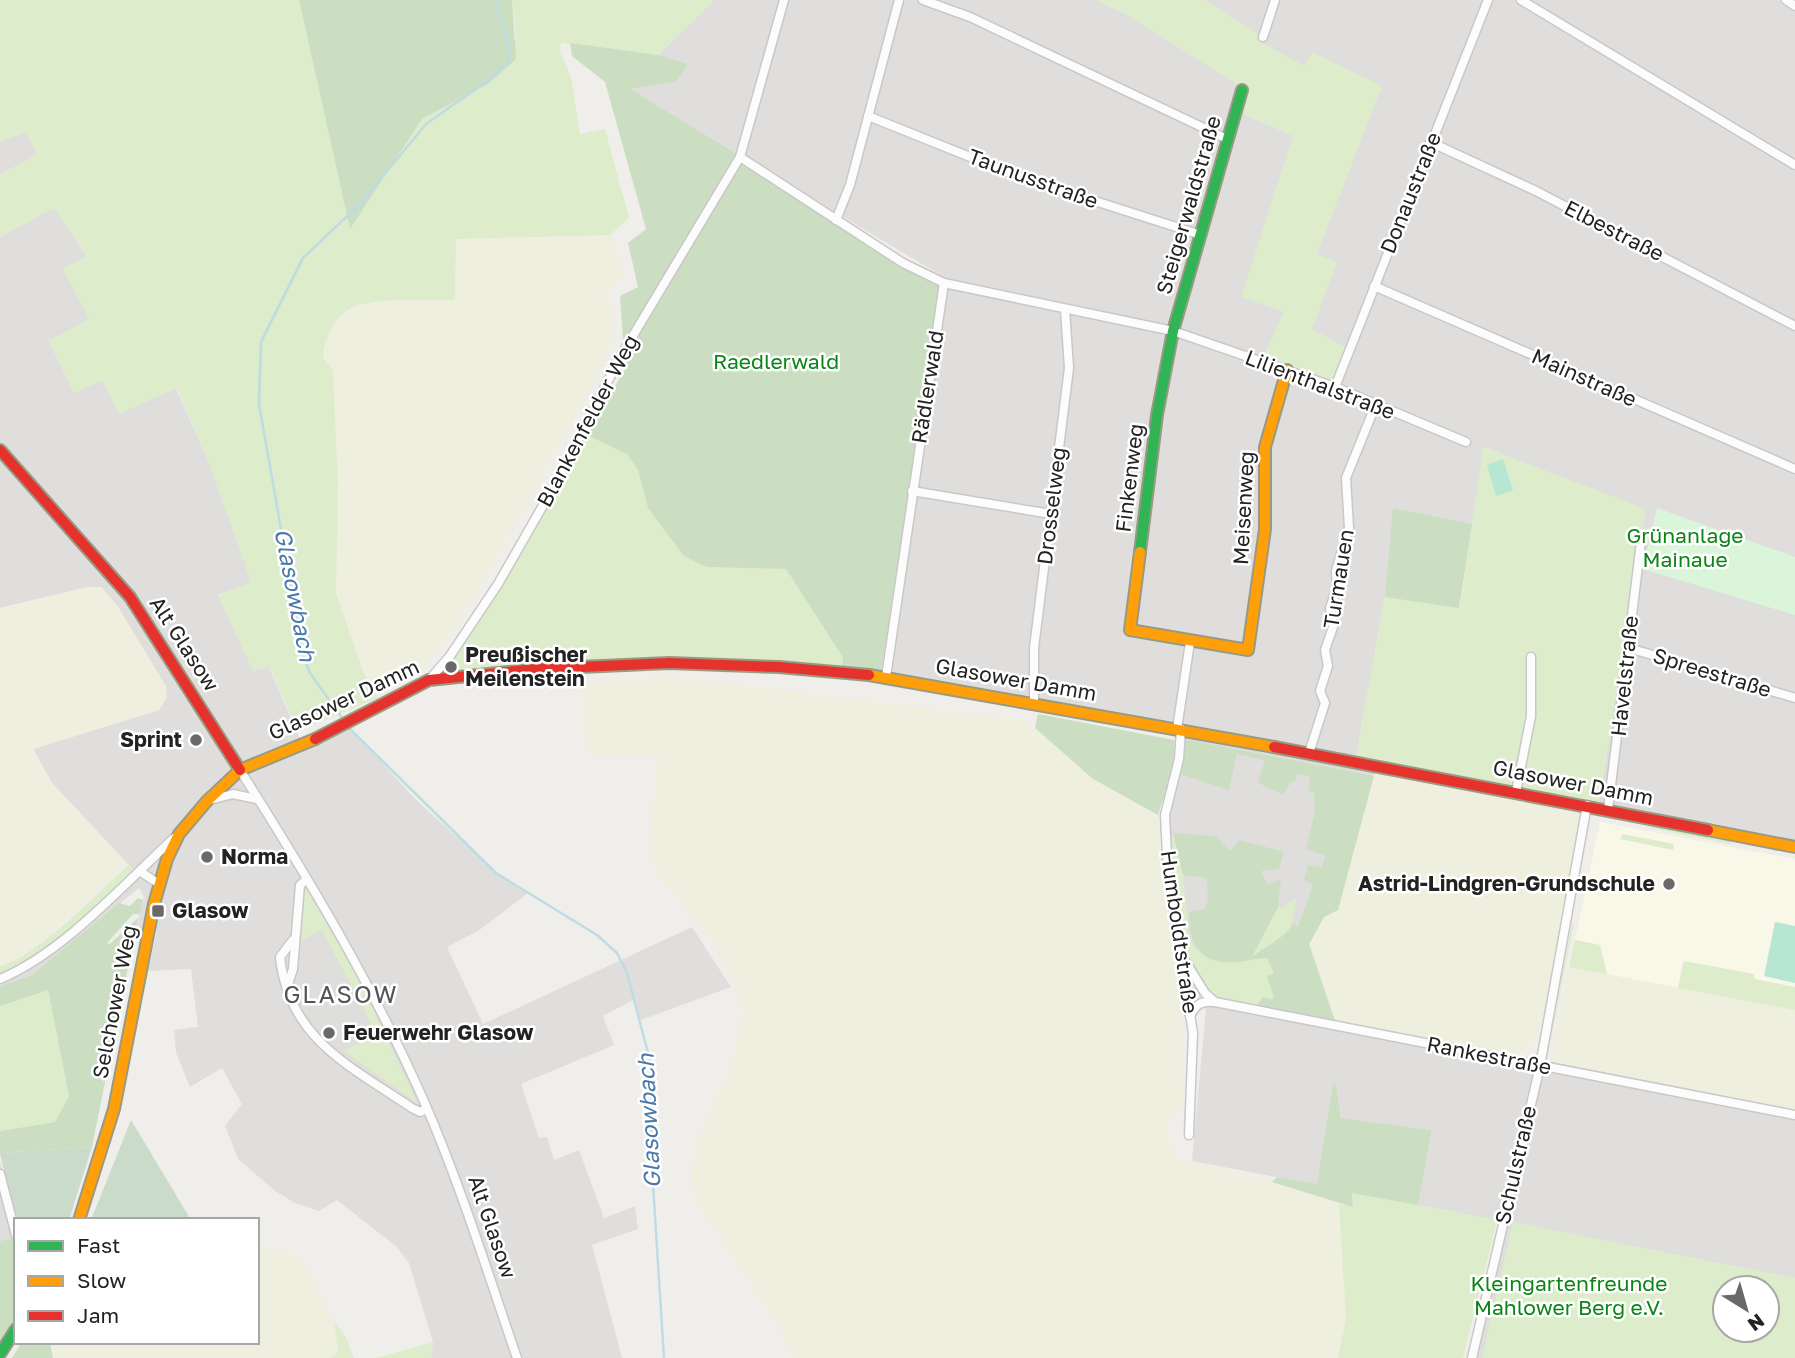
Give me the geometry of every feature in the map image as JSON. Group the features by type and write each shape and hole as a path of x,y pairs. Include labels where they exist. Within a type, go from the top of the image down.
{"street":[{"name":"Blankenfelder Weg","path":"429,680 474,621 511,562 561,474 619,359 740,157 783,0"},
{"path":"836,220 850,185 899,0"},
{"path":"923,0 978,20 1227,139"},
{"path":"1263,37 1275,0"},
{"name":"Donaustraße","path":"1335,387 1488,0"},
{"path":"1521,0 1795,165"},
{"path":"1786,0 1795,6"},
{"name":"Steigerwaldstraße","path":"1173,331 1242,90"},
{"name":"Taunusstraße","path":"868,116 1020,177 1201,235"},
{"name":"Elbestraße","path":"1430,142 1559,203 1795,326"},
{"name":"Lilienthalstraße","path":"740,157 903,263 944,283 1173,331 1335,387 1466,442"},
{"name":"Rädlerwald","path":"886,677 944,283"},
{"name":"Mainstraße","path":"1374,286 1795,469"},
{"name":"Drosselweg","path":"1034,702 1034,648 1069,368 1065,309"},
{"name":"Finkenweg","path":"1173,331 1157,415 1129,630 1190,642"},
{"name":"Meisenweg","path":"1190,642 1248,650 1265,529 1265,447 1287,370"},
{"name":"Turmauen","path":"1309,753 1325,703 1320,691 1328,666 1325,650 1332,626 1330,608 1337,588 1336,571 1349,528 1346,478 1376,404"},
{"name":"Alt Glasow","path":"0,450 93,552 135,604 240,770 358,966 427,1109 454,1175 517,1358"},
{"path":"912,491 1051,514"},
{"name":"Havelstraße","path":"1608,809 1641,542"},
{"name":"Humboldtstraße","path":"1189,1135 1193,1032 1168,876 1165,815 1179,759 1179,729 1190,642"},
{"name":"Spreestraße","path":"1629,648 1795,698"},
{"path":"1516,792 1531,716 1531,657"},
{"name":"Glasower Damm","path":"240,770 342,727 429,680 536,669 669,663 757,666 886,677 1034,702 1608,809 1795,847"},
{"name":"Selchower Weg","path":"80,1218 114,1109 166,859 179,834 207,800 240,770"},
{"path":"207,800 233,794 257,799"},
{"name":"Schulstraße","path":"1472,1358 1539,1066 1587,805"},
{"path":"0,979 27,967 44,954 141,872 179,834"},
{"path":"141,872 159,884"},
{"path":"288,984 293,969 293,940 300,885 306,880"},
{"path":"293,940 280,957 282,974 300,1021 329,1050 412,1108 420,1112 427,1109"},
{"path":"1180,952 1205,993 1215,1002"},
{"path":"1190,1016 1195,1006 1204,1001 1215,1002"},
{"name":"Rankestraße","path":"1215,1002 1795,1115"},
{"path":"0,1174 14,1227"},
{"path":"0,1353 14,1332"}],"shaded area":[{"path":"714,0 1795,0 1795,844 1599,803 1645,510 1484,447 1459,608 1385,597 1356,757 890,674 947,279 629,89 676,82 687,64 658,55"},
{"path":"26,132 38,154 0,175 0,141"},
{"path":"54,207 87,257 63,269 90,319 49,341 74,393 102,380 176,388 210,465 252,583 218,595 268,665 303,746 349,726 416,800 496,872 528,893 478,931 447,947 483,1024 692,927 731,987 641,1020 635,999 603,1016 614,1045 521,1084 539,1138 547,1137 554,1160 579,1150 604,1218 635,1206 638,1229 592,1245 622,1358 431,1358 433,1342 409,1263 397,1247 337,1200 319,1211 295,1203 275,1191 238,1159 225,1126 242,1104 222,1068 190,1087 176,1052 174,1030 198,1027 191,969 148,971 157,931 136,929 144,896 139,888 32,975 0,986 0,975 135,872 52,783 33,749 159,710 101,588 88,587 0,608 0,237"},
{"path":"1185,734 1376,769 1337,1024 1536,1062 1500,1221 1418,1205 1432,1130 1341,1118 1336,1084 1317,1185 1192,1161 1207,998 1182,936 1176,909 1168,808"},
{"path":"238,804 241,809 248,805 254,817 249,821 252,827 183,865 194,886 199,884 211,904 182,910 183,917 159,918 180,850 196,839 192,833 212,814"},
{"path":"1600,822 1795,859 1795,987 1753,979 1753,974 1683,962 1678,988 1607,974 1600,945 1575,940"},
{"path":"339,962 361,1005 318,1033 299,1007 297,982"},
{"path":"1546,1064 1795,1110 1795,1358 1476,1358"},
{"path":"0,1161 14,1218 14,1238 0,1241"}],"green space":[{"path":"0,0 299,0 350,229 422,119 488,84 516,38 512,0 714,0 658,55 561,43 560,52 571,76 580,134 605,129 629,218 610,235 456,239 455,300 392,300 368,303 349,309 332,327 323,358 333,370 338,484 336,593 364,674 378,698 298,731 269,666 253,671 218,596 251,582 210,465 177,388 119,414 102,380 74,393 49,341 89,319 63,269 87,256 54,208 0,237 0,175 37,154 26,132 0,141"},
{"path":"299,0 512,0 516,59 488,84 422,119 350,229"},
{"path":"1096,0 1205,0 1260,35 1262,43 1305,66 1312,52 1382,86 1317,254 1337,262 1312,329 1347,348 1333,382 1264,355 1284,312 1241,297 1293,136 1240,113 1244,89 1127,15"},
{"name":"Raedlerwald","path":"570,43 658,55 688,64 676,82 630,89 739,155 941,286 881,673 835,668 842,665 843,658 786,569 707,567 684,556 648,508 638,470 628,455 587,435 625,369 620,296 638,287 628,243 646,229 605,82 572,56"},
{"path":"610,235 616,242 624,276 614,288 603,292 611,302 612,343 591,388 466,612 462,610 458,614 462,617 423,670 403,682 374,690 364,674 336,593 338,484 333,370 323,359 323,344 333,325 354,306 375,304 456,239"},
{"path":"587,435 628,455 638,470 648,508 707,567 786,569 843,659 842,665 835,668 784,664 455,673 451,670 449,663 495,598"},
{"path":"1483,447 1646,509 1599,803 1356,757 1385,597 1460,608"},
{"path":"1503,459 1513,490 1496,496 1487,465"},
{"path":"1393,508 1472,524 1459,608 1385,597"},
{"name":"Grünanlage Mainaue","path":"1657,508 1795,557 1795,615 1643,569"},
{"path":"88,587 101,587 117,605 166,686 167,697 159,710 33,749 52,783 129,865 39,944 10,964 0,966 0,608"},
{"path":"670,676 1022,720 1043,732 1093,779 1158,815 1182,1012 1183,1104 1167,1129 1170,1146 1176,1157 1330,1197 1339,1204 1346,1319 1338,1358 792,1358 779,1328 696,1200 691,1181 695,1143 731,1066 742,1009 736,986 713,942 657,873 649,857 657,759 654,755 598,756 589,752 584,738 583,682"},
{"path":"1038,714 1174,740 1176,758 1158,815 1093,779 1035,728"},
{"path":"1183,739 1374,776 1338,910 1324,917 1309,944 1336,1024 1262,1009 1258,1004 1263,997 1272,1000 1274,996 1267,976 1274,973 1267,958 1221,962 1211,959 1198,949 1191,933 1189,912 1205,909 1208,900 1207,878 1183,875 1173,833 1215,836 1230,851 1239,840 1284,852 1279,869 1261,871 1268,885 1281,879 1278,907 1252,957 1294,923 1298,927 1313,885 1304,880 1308,865 1322,867 1325,856 1306,849 1315,812 1314,793 1308,790 1310,776 1297,774 1295,781 1292,781 1283,794 1258,783 1265,760 1237,754 1229,790 1177,773"},
{"path":"1376,769 1581,814 1543,1020 1533,1042 1513,1058 1336,1024 1309,944 1324,917"},
{"path":"1649,821 1733,837 1731,844 1651,828"},
{"path":"1173,833 1183,875 1189,936 1194,948 1250,958 1278,907 1282,908 1296,898 1289,929 1252,957 1267,958 1274,973 1267,977 1274,996 1262,1009 1197,1002 1190,996 1169,845"},
{"path":"1622,834 1674,844 1673,850 1620,839"},
{"path":"129,865 135,872 43,951 0,975 0,966 31,951 49,937"},
{"path":"306,889 354,970 418,1104 344,1051 376,1033 322,930 298,942 302,893"},
{"path":"138,898 143,900 140,914 133,914 107,943 110,944 138,918 92,1147 0,1153 0,1131 55,1122 69,1096 48,990 0,1006 0,986 32,975 119,903 130,906"},
{"path":"1775,922 1795,926 1795,983 1764,976"},
{"path":"1574,924 1547,1059 1571,927"},
{"path":"1575,940 1600,945 1607,974 1569,967"},
{"path":"1684,961 1754,974 1754,979 1795,987 1795,1010 1678,988"},
{"path":"1569,967 1795,1010 1795,1110 1551,1065"},
{"path":"48,990 69,1096 55,1122 0,1131 0,1006"},
{"path":"1333,1084 1336,1084 1341,1118 1432,1130 1418,1205 1352,1193 1353,1207 1272,1182 1277,1177 1317,1184"},
{"path":"131,1120 190,1218 92,1218"},
{"path":"92,1147 70,1218 14,1218 0,1153"},
{"path":"1352,1192 1497,1220 1463,1358 1338,1358 1346,1319 1339,1204 1353,1206"},
{"name":"Kleingartenfreunde Mahlower Berg e.V.","path":"1513,1222 1775,1274 1711,1274 1711,1344 1781,1344 1781,1275 1795,1278 1795,1358 1482,1358"},
{"path":"14,1238 14,1323 0,1343 0,1241"},
{"path":"259,1247 291,1252 309,1270 334,1321 338,1351 331,1358 53,1358 51,1344 259,1344"},
{"path":"334,1321 345,1335 354,1358 331,1358 338,1351"},
{"path":"433,1342 431,1358 376,1358"},
{"path":"21,1344 50,1344 53,1358 12,1358"}],"waterway":[{"name":"Glasowbach","path":"345,722 310,673 303,654 259,404 261,342 303,258 360,204 426,124 493,77 508,63 509,45 495,0"},
{"name":"Glasowbach","path":"349,728 496,873 597,935 617,953 627,973 651,1064 651,1153 664,1358"}],"traffic: fast":[{"path":"1140,552 1157,415 1173,331 1242,90"},
{"path":"0,1354 14,1332"}],"traffic: slow":[{"path":"1140,552 1130,630 1248,650 1265,529 1265,447 1287,370"},
{"path":"869,675 1274,747"},
{"path":"80,1218 114,1109 154,904 167,859 179,834 207,801 240,770 315,739"},
{"path":"1708,830 1795,847"}],"traffic: jam":[{"path":"0,450 130,597 240,770"},
{"path":"315,739 429,680 536,669 669,663 779,667 869,675"},
{"path":"1274,747 1708,830"}],"place":[{"name":"Preußischer Meilenstein","path":"451,667"},
{"name":"Sprint","path":"196,740"},
{"name":"Norma","path":"207,857"},
{"name":"Astrid-Lindgren-Grundschule","path":"1669,884"},
{"name":"Glasow","path":"158,911"},
{"name":"Feuerwehr Glasow","path":"329,1033"}],"district":[{"name":"GLASOW","path":"341,995"}]}
